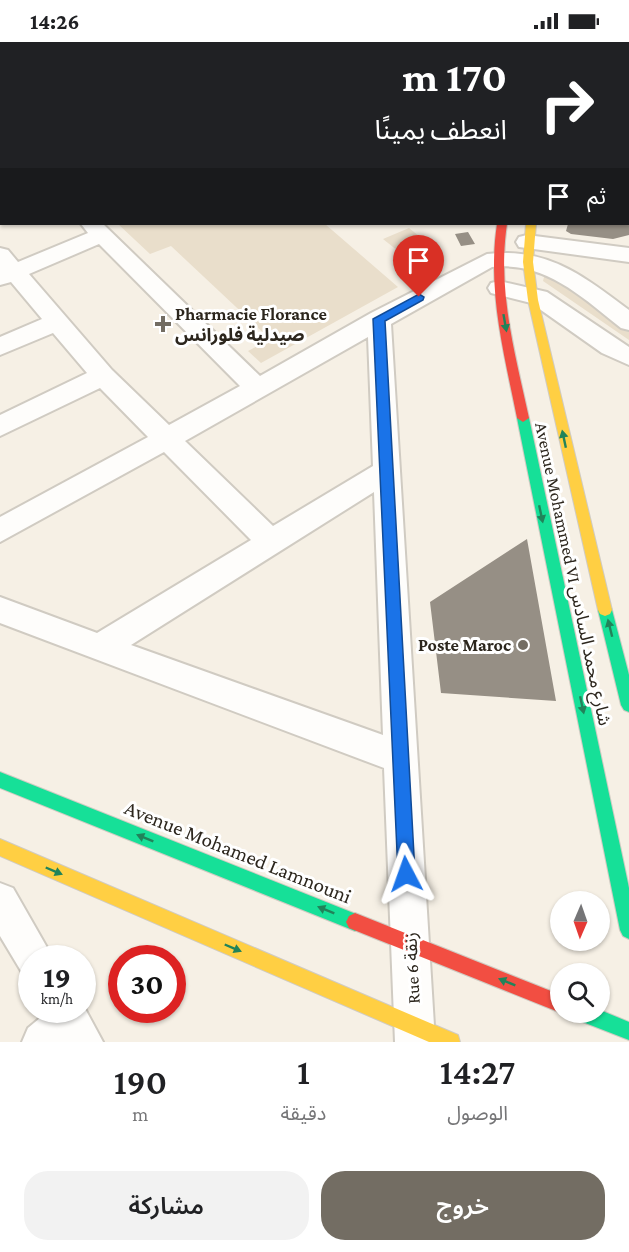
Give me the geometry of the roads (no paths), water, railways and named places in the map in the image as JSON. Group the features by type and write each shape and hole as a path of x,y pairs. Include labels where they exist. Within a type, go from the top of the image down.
{"main road":[{"name":"Avenue Mohammed VI شارع محمد السادس","path":"502,225 498,259 499,288 533,476 629,930"},
{"name":"Avenue Mohammed VI شارع محمد السادس","path":"528,241 532,293 572,476 629,705"},
{"name":"Avenue Mohamed Lamnouni","path":"0,780 550,1000"},
{"path":"0,847 415,1034 451,1042"},
{"path":"609,1023 629,1031"}],"street":[{"path":"256,388 97,229 5,268 103,376 272,543"},
{"path":"528,241 547,264 565,274 629,322"},
{"path":"0,531 478,264 498,259 528,241 629,255"},
{"path":"499,288 532,293 553,304 602,341 629,357"},
{"name":"Rue 6 زنقة","path":"379,319 399,757 415,1034"},
{"path":"0,347 56,322"},
{"path":"0,426 103,376"},
{"path":"100,648 387,471"},
{"path":"0,610 399,757"},
{"path":"0,901 26,945"}],"place":[{"name":"Pharmacie Florance صيدلية فلورانس","path":"163,324"},
{"name":"Poste Maroc","path":"523,645"}]}
